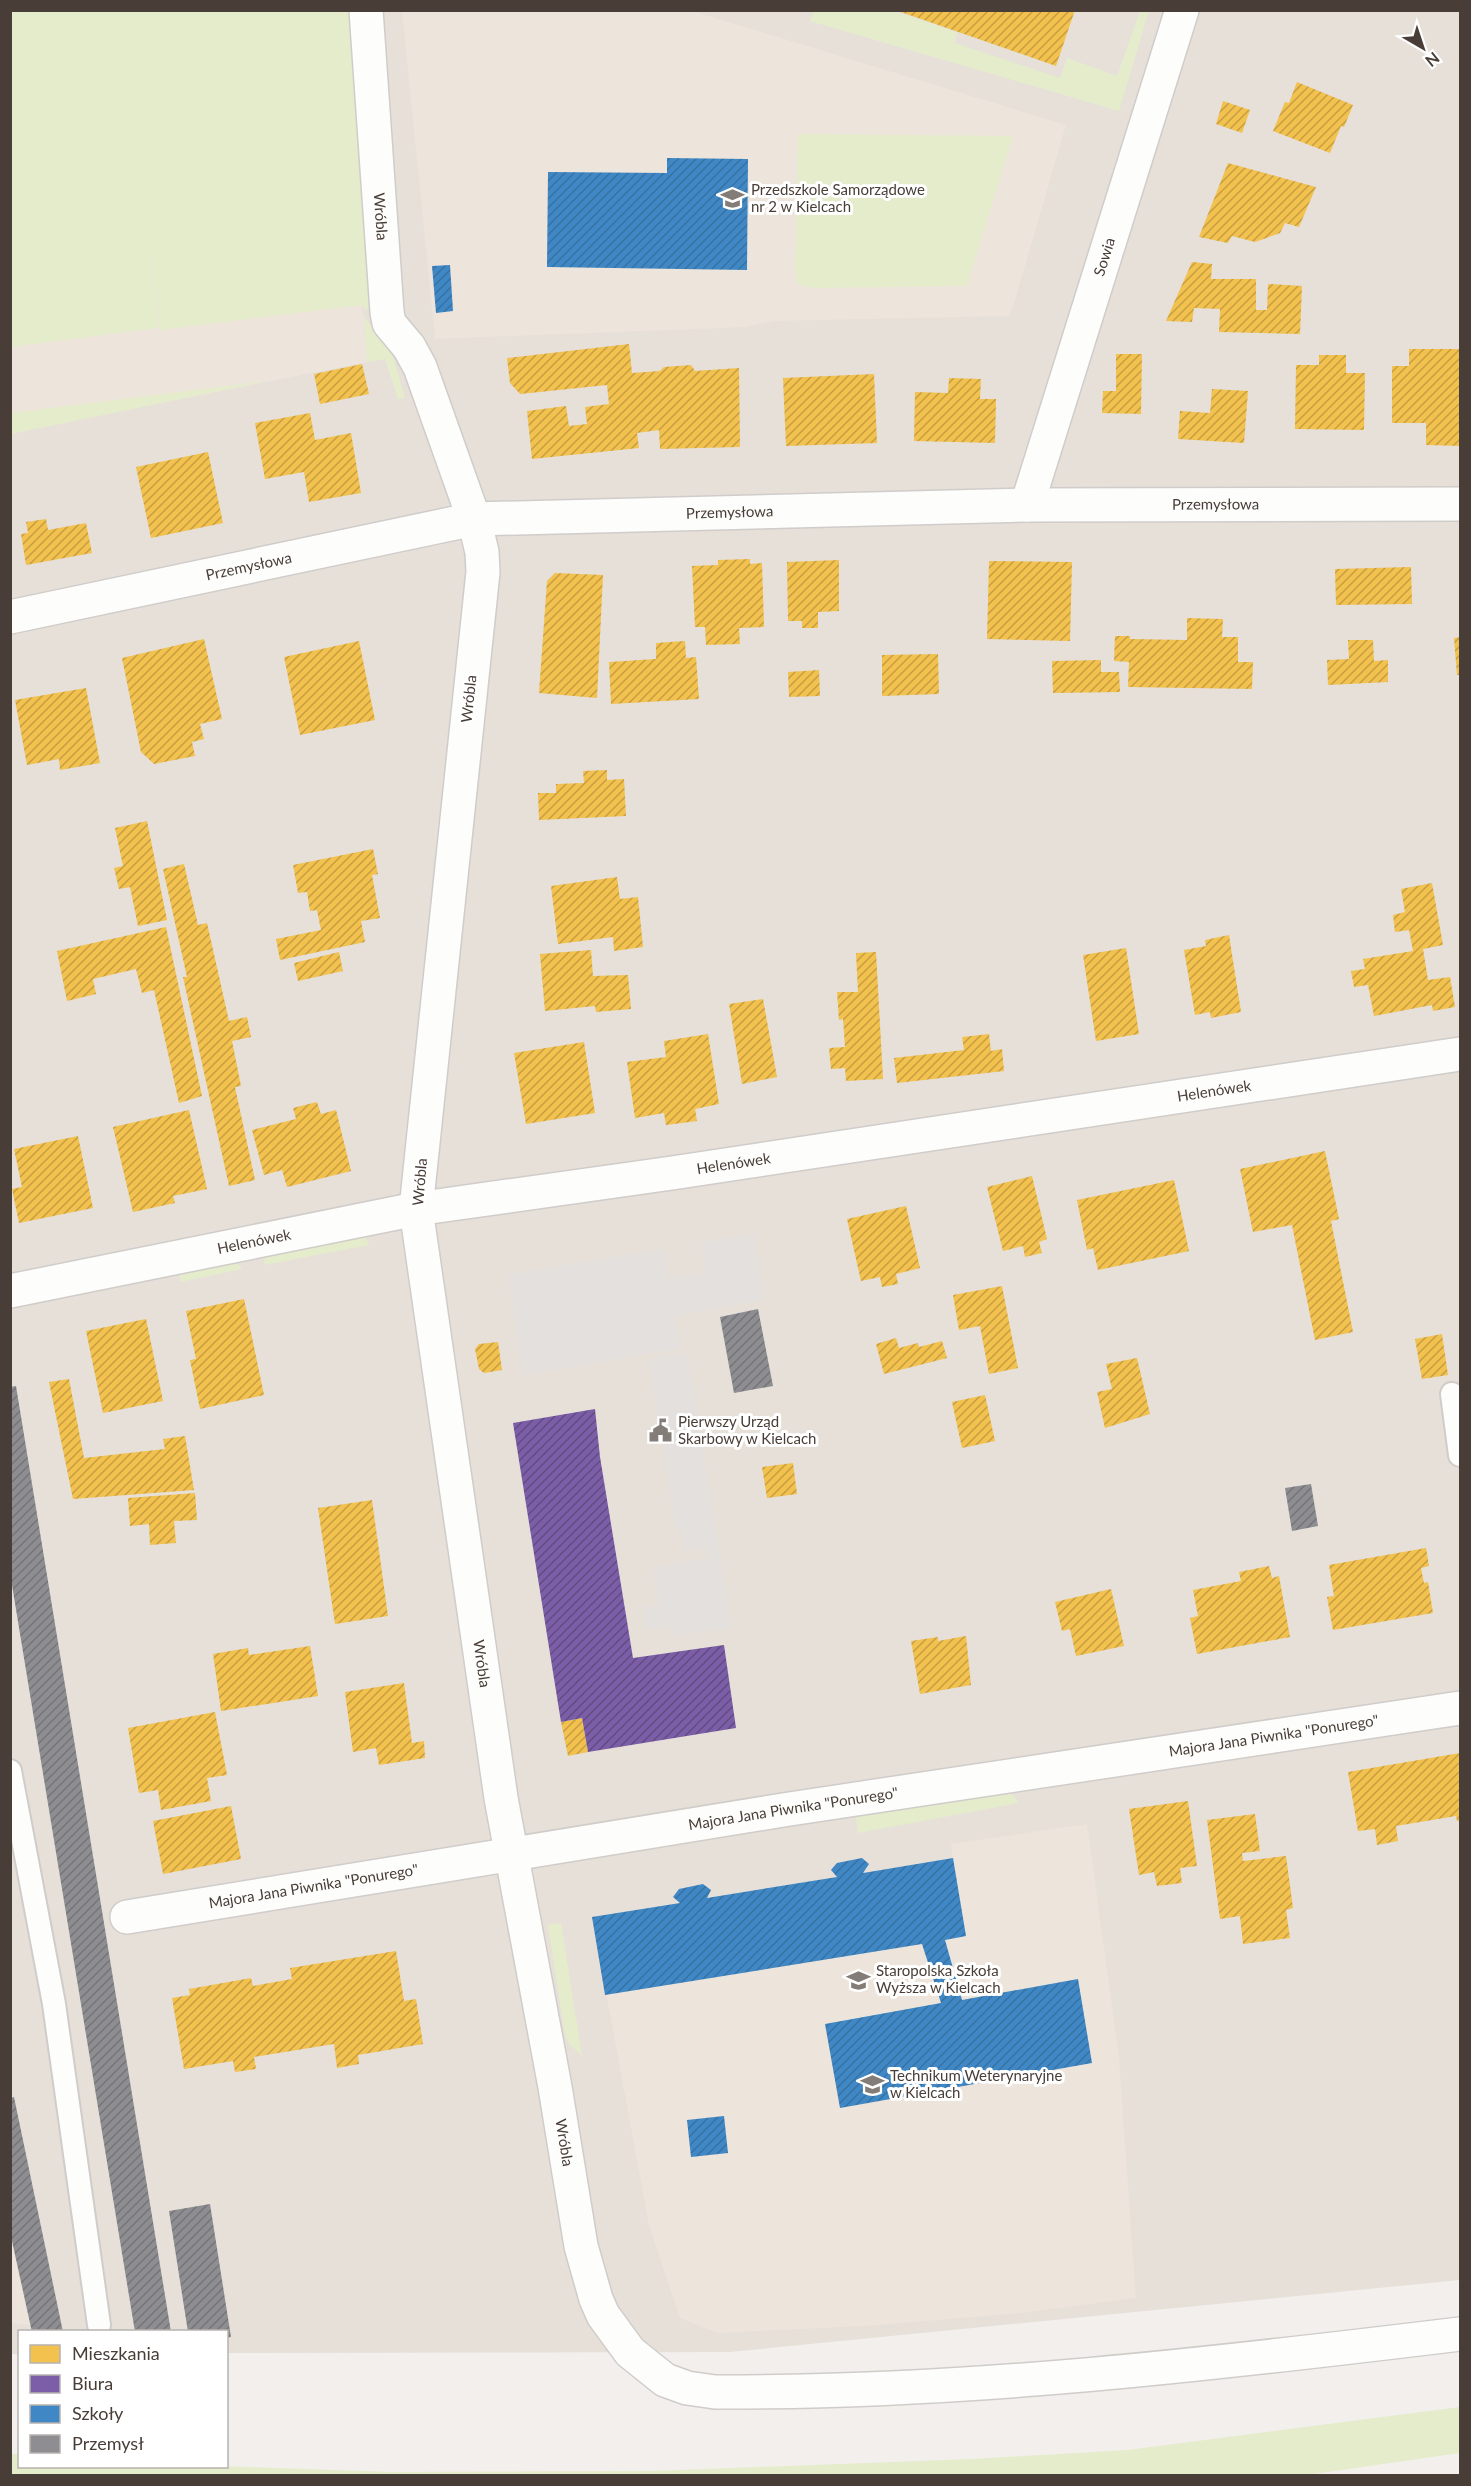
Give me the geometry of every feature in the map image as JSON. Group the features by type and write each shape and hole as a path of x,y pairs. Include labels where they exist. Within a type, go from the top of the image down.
{"street":[{"name":"Wróbla","path":"366,10 389,324 409,347 420,367 474,519 482,552 483,572 416,1209 501,1798 555,2087 581,2246 596,2299 603,2315 630,2352 665,2380 687,2388 715,2392 967,2385 1217,2364 1461,2334"},
{"name":"Sowia","path":"1027,505 1182,10"},
{"name":"Przemysłowa","path":"10,617 474,519 1027,505 1461,504"},
{"name":"Helenówek","path":"10,1291 416,1209 1461,1054"},
{"name":"Majora Jana Piwnika \"Ponurego\"","path":"127,1917 1035,1770 1461,1708"}],"lane":[{"path":"1452,1394 1461,1455"},
{"path":"10,1771 54,2004 99,2325"}],"shaded area":[{"path":"10,11 1460,11 1460,2280 730,2352 228,2353 228,2330 18,2330 18,2354 11,2354"},
{"path":"10,11 340,11 367,362 11,433"},
{"name":"Przedszkole Samorządowe nr 2 w Kielcach","path":"402,11 692,11 1066,125 1013,307 1008,316 773,321 747,327 435,339"},
{"path":"754,1234 763,1299 674,1316 680,1348 523,1375 509,1275 664,1249 668,1279 706,1273 702,1243"},
{"path":"687,1350 731,1627 675,1636 673,1626 646,1629 643,1608 660,1605 653,1568 709,1558 707,1547 685,1551 681,1528 676,1528 649,1360 685,1354"},
{"name":"Technikum Weterynaryjne w Kielcach","path":"1087,1824 1119,2057 1136,2298 1021,2313 865,2326 717,2333 680,2318 649,2225 592,1917 953,1858 951,1844"},
{"path":"11,2232 30,2325 11,2323"}],"green space":[{"path":"11,11 357,11 370,306 364,311 364,306 354,306 160,330 144,209 158,328 11,347"},
{"path":"814,11 894,11 957,32 955,43 1060,78 1067,58 1117,76 1140,11 1149,11 1119,111 810,21"},
{"path":"798,134 1013,136 967,286 812,288 798,284 795,273"},
{"path":"364,317 392,353 405,398 398,399 385,359 367,362"},
{"path":"268,381 11,434 11,413"},
{"path":"365,1236 369,1245 264,1265 265,1256"},
{"path":"236,1262 242,1269 180,1282 179,1274"},
{"path":"1006,1791 1012,1794 1019,1803 858,1833 856,1817"},
{"path":"561,1923 582,2056 569,2044 565,2035 548,1925"},
{"path":"1460,2407 1460,2453 1300,2476 10,2475 11,2454 18,2454 18,2468 228,2466 392,2472 653,2471 971,2459 1128,2450"}],"building: Mieszkania":[{"path":"895,10 1075,10 1056,66"},
{"path":"1297,82 1353,105 1330,153 1273,131 1285,102 1289,103"},
{"path":"1223,101 1250,110 1242,133 1216,124"},
{"path":"1228,163 1316,187 1299,227 1285,223 1280,233 1255,242 1232,236 1228,243 1199,237"},
{"path":"1192,262 1212,264 1211,279 1256,279 1256,310 1267,310 1268,284 1302,286 1300,334 1219,332 1220,309 1194,308 1192,322 1166,321"},
{"path":"629,344 632,373 691,365 695,371 739,368 740,447 660,449 659,430 637,433 639,448 532,459 527,411 566,406 569,426 587,424 585,407 609,404 607,385 520,394 510,383 507,358"},
{"path":"1409,349 1460,349 1460,446 1426,445 1426,423 1392,423 1392,366 1409,366"},
{"path":"1116,354 1142,354 1141,414 1102,413 1103,391 1116,391"},
{"path":"1319,355 1346,355 1346,373 1365,373 1364,430 1295,429 1296,365 1319,365"},
{"path":"362,364 369,394 320,404 314,374"},
{"path":"874,374 877,443 786,446 783,378"},
{"path":"949,378 981,379 980,399 996,399 995,443 914,441 915,392 948,393"},
{"path":"1212,389 1248,391 1244,443 1178,439 1180,411 1210,413"},
{"path":"310,413 315,440 351,433 361,493 309,502 304,472 265,479 255,423"},
{"path":"208,452 223,523 151,538 136,467"},
{"path":"46,519 48,530 86,523 92,553 26,565 21,534 28,533 26,522"},
{"path":"750,559 750,564 762,563 764,627 739,628 740,644 706,645 705,627 695,627 692,566 718,565 718,560"},
{"path":"839,560 839,611 818,612 818,628 802,628 802,621 788,621 787,562"},
{"path":"989,561 1072,562 1070,641 987,639"},
{"path":"1411,567 1412,604 1336,605 1335,569"},
{"path":"555,573 603,575 597,698 539,693 547,581"},
{"path":"1187,618 1223,619 1222,637 1238,637 1238,662 1253,662 1252,689 1128,687 1129,662 1114,661 1115,636 1130,636 1130,639 1187,640"},
{"path":"1460,637 1460,675 1457,675 1454,638"},
{"path":"204,639 222,719 200,724 204,739 192,742 195,756 154,764 141,752 122,658"},
{"path":"1348,640 1373,640 1374,661 1388,660 1388,682 1328,685 1327,660 1349,659"},
{"path":"359,641 375,720 300,735 284,657"},
{"path":"685,641 686,658 696,657 699,699 611,704 609,662 656,659 656,643"},
{"path":"938,654 939,694 882,696 882,655"},
{"path":"1101,660 1101,672 1119,672 1120,692 1053,693 1052,661"},
{"path":"819,670 820,696 789,697 788,672"},
{"path":"86,688 100,763 60,770 59,759 27,765 15,700"},
{"path":"607,770 607,780 624,779 626,816 539,820 538,793 556,793 556,784 584,783 583,771"},
{"path":"147,821 167,920 138,926 130,887 119,889 114,868 123,866 115,828"},
{"path":"373,849 378,874 372,875 380,918 361,921 365,942 280,960 276,939 321,930 317,910 310,911 307,892 298,893 293,865"},
{"path":"184,864 198,925 207,923 229,1021 247,1017 251,1037 232,1041 241,1086 235,1087 255,1180 229,1186 183,977 187,977 163,869"},
{"path":"617,877 620,899 638,897 643,947 614,951 613,937 558,944 551,886"},
{"path":"1432,883 1443,945 1423,949 1428,980 1450,977 1455,1007 1433,1011 1432,1005 1374,1016 1368,985 1354,987 1351,971 1365,969 1363,959 1413,951 1409,930 1395,932 1393,915 1405,912 1401,889"},
{"path":"166,927 202,1096 179,1103 154,990 142,993 136,969 93,979 96,994 67,1001 57,951"},
{"path":"1229,935 1241,1012 1211,1018 1210,1012 1195,1015 1184,950 1206,946 1205,940"},
{"path":"1126,948 1139,1034 1096,1041 1083,955"},
{"path":"591,950 593,976 628,975 631,1009 596,1012 595,1006 545,1011 540,954"},
{"path":"339,952 343,971 298,981 294,963"},
{"path":"876,952 883,1079 846,1081 845,1068 831,1069 829,1048 845,1047 843,1019 839,1020 837,992 858,992 856,953"},
{"path":"763,999 777,1077 742,1084 729,1004"},
{"path":"708,1034 719,1104 695,1109 697,1121 666,1125 664,1113 635,1118 627,1062 666,1057 664,1041"},
{"path":"989,1034 991,1051 1002,1049 1004,1071 897,1083 894,1058 964,1050 962,1037"},
{"path":"584,1042 595,1113 526,1124 514,1053"},
{"path":"317,1102 321,1114 336,1110 351,1171 287,1187 282,1170 264,1175 252,1130 296,1119 293,1108"},
{"path":"189,1110 207,1189 173,1196 175,1203 133,1212 113,1127"},
{"path":"78,1136 93,1208 19,1223 12,1189 22,1187 14,1149"},
{"path":"1325,1151 1339,1219 1331,1221 1353,1332 1315,1340 1292,1225 1253,1232 1240,1169"},
{"path":"1032,1176 1047,1239 1039,1242 1042,1253 1025,1257 1023,1246 1003,1251 987,1187"},
{"path":"1174,1180 1189,1251 1098,1270 1093,1248 1087,1250 1077,1200"},
{"path":"906,1206 920,1268 896,1274 898,1284 882,1287 880,1277 861,1281 847,1219"},
{"path":"1002,1286 1018,1368 989,1374 980,1326 959,1330 953,1295"},
{"path":"244,1299 264,1395 200,1409 190,1360 196,1359 186,1311"},
{"path":"146,1319 163,1401 103,1413 86,1331"},
{"path":"1442,1334 1448,1375 1422,1379 1415,1339"},
{"path":"896,1338 899,1348 918,1343 919,1347 942,1341 947,1358 884,1374 876,1344"},
{"path":"498,1342 502,1370 484,1373 479,1369 475,1349 479,1344"},
{"path":"1137,1358 1150,1414 1105,1428 1097,1392 1112,1389 1106,1364"},
{"path":"69,1379 84,1458 165,1449 163,1439 185,1436 194,1490 73,1499 49,1382"},
{"path":"985,1395 995,1441 962,1448 952,1402"},
{"path":"793,1463 797,1494 767,1498 762,1467"},
{"path":"195,1493 197,1520 174,1521 176,1543 150,1545 149,1524 130,1526 128,1498"},
{"path":"372,1500 388,1616 335,1624 318,1508"},
{"path":"1426,1548 1429,1566 1421,1568 1424,1583 1428,1582 1433,1613 1333,1630 1327,1597 1334,1596 1329,1565"},
{"path":"1269,1566 1272,1578 1279,1576 1290,1637 1197,1654 1190,1618 1198,1616 1193,1590 1241,1581 1239,1572"},
{"path":"1111,1589 1124,1646 1076,1656 1070,1629 1062,1631 1055,1602"},
{"path":"966,1636 971,1685 920,1694 911,1641 938,1637 938,1641"},
{"path":"310,1646 318,1696 221,1711 213,1654 248,1648 249,1655"},
{"path":"404,1683 412,1743 424,1741 425,1758 379,1765 376,1748 353,1752 345,1692"},
{"path":"215,1712 227,1775 207,1778 211,1801 161,1810 158,1790 139,1793 128,1728"},
{"path":"582,1718 588,1752 568,1756 561,1722"},
{"path":"1460,1753 1460,1821 1457,1821 1456,1816 1396,1826 1398,1841 1377,1845 1375,1829 1358,1831 1348,1772"},
{"path":"1188,1801 1197,1866 1180,1868 1182,1883 1157,1886 1154,1872 1139,1875 1129,1809"},
{"path":"231,1806 241,1859 163,1874 153,1821"},
{"path":"1255,1814 1260,1851 1242,1853 1243,1861 1286,1856 1293,1908 1286,1910 1290,1938 1243,1944 1240,1916 1220,1919 1207,1820"},
{"path":"396,1951 404,2001 416,1999 423,2044 358,2055 359,2064 337,2068 334,2044 254,2057 256,2069 235,2072 233,2061 184,2069 172,1998 190,1995 189,1989 251,1978 253,1986 292,1979 290,1968"}],"building: Biura":[{"path":"595,1409 600,1457 633,1658 724,1645 736,1728 588,1752 582,1718 561,1722 513,1423"}],"building: Szkoły":[{"path":"667,158 748,159 747,270 547,267 548,172 667,173"},
{"path":"450,265 453,311 436,313 432,266"},
{"path":"862,1858 869,1864 863,1873 953,1858 966,1936 945,1940 962,2000 1078,1979 1092,2063 840,2108 825,2024 941,2003 922,1944 605,1995 592,1917 680,1903 673,1897 679,1889 703,1884 711,1890 707,1898 837,1877 831,1870 837,1863"},
{"path":"724,2116 728,2153 691,2157 687,2120"}],"building: Przemysł":[{"path":"758,1309 773,1386 734,1393 720,1317"},
{"path":"16,1386 171,2330 135,2330 10,1573 10,1387"},
{"path":"1311,1484 1318,1526 1292,1531 1285,1488"},
{"path":"14,2097 63,2330 32,2330 10,2232 10,2098"},
{"path":"210,2204 231,2337 228,2338 228,2330 188,2330 169,2211"}],"place":[{"name":"Przedszkole Samorządowe nr 2 w Kielcach","path":"733,199"},
{"name":"Pierwszy Urząd Skarbowy w Kielcach","path":"660,1431"},
{"name":"Staropolska Szkoła Wyższa w Kielcach","path":"858,1980"},
{"name":"Technikum Weterynaryjne w Kielcach","path":"872,2085"}]}
